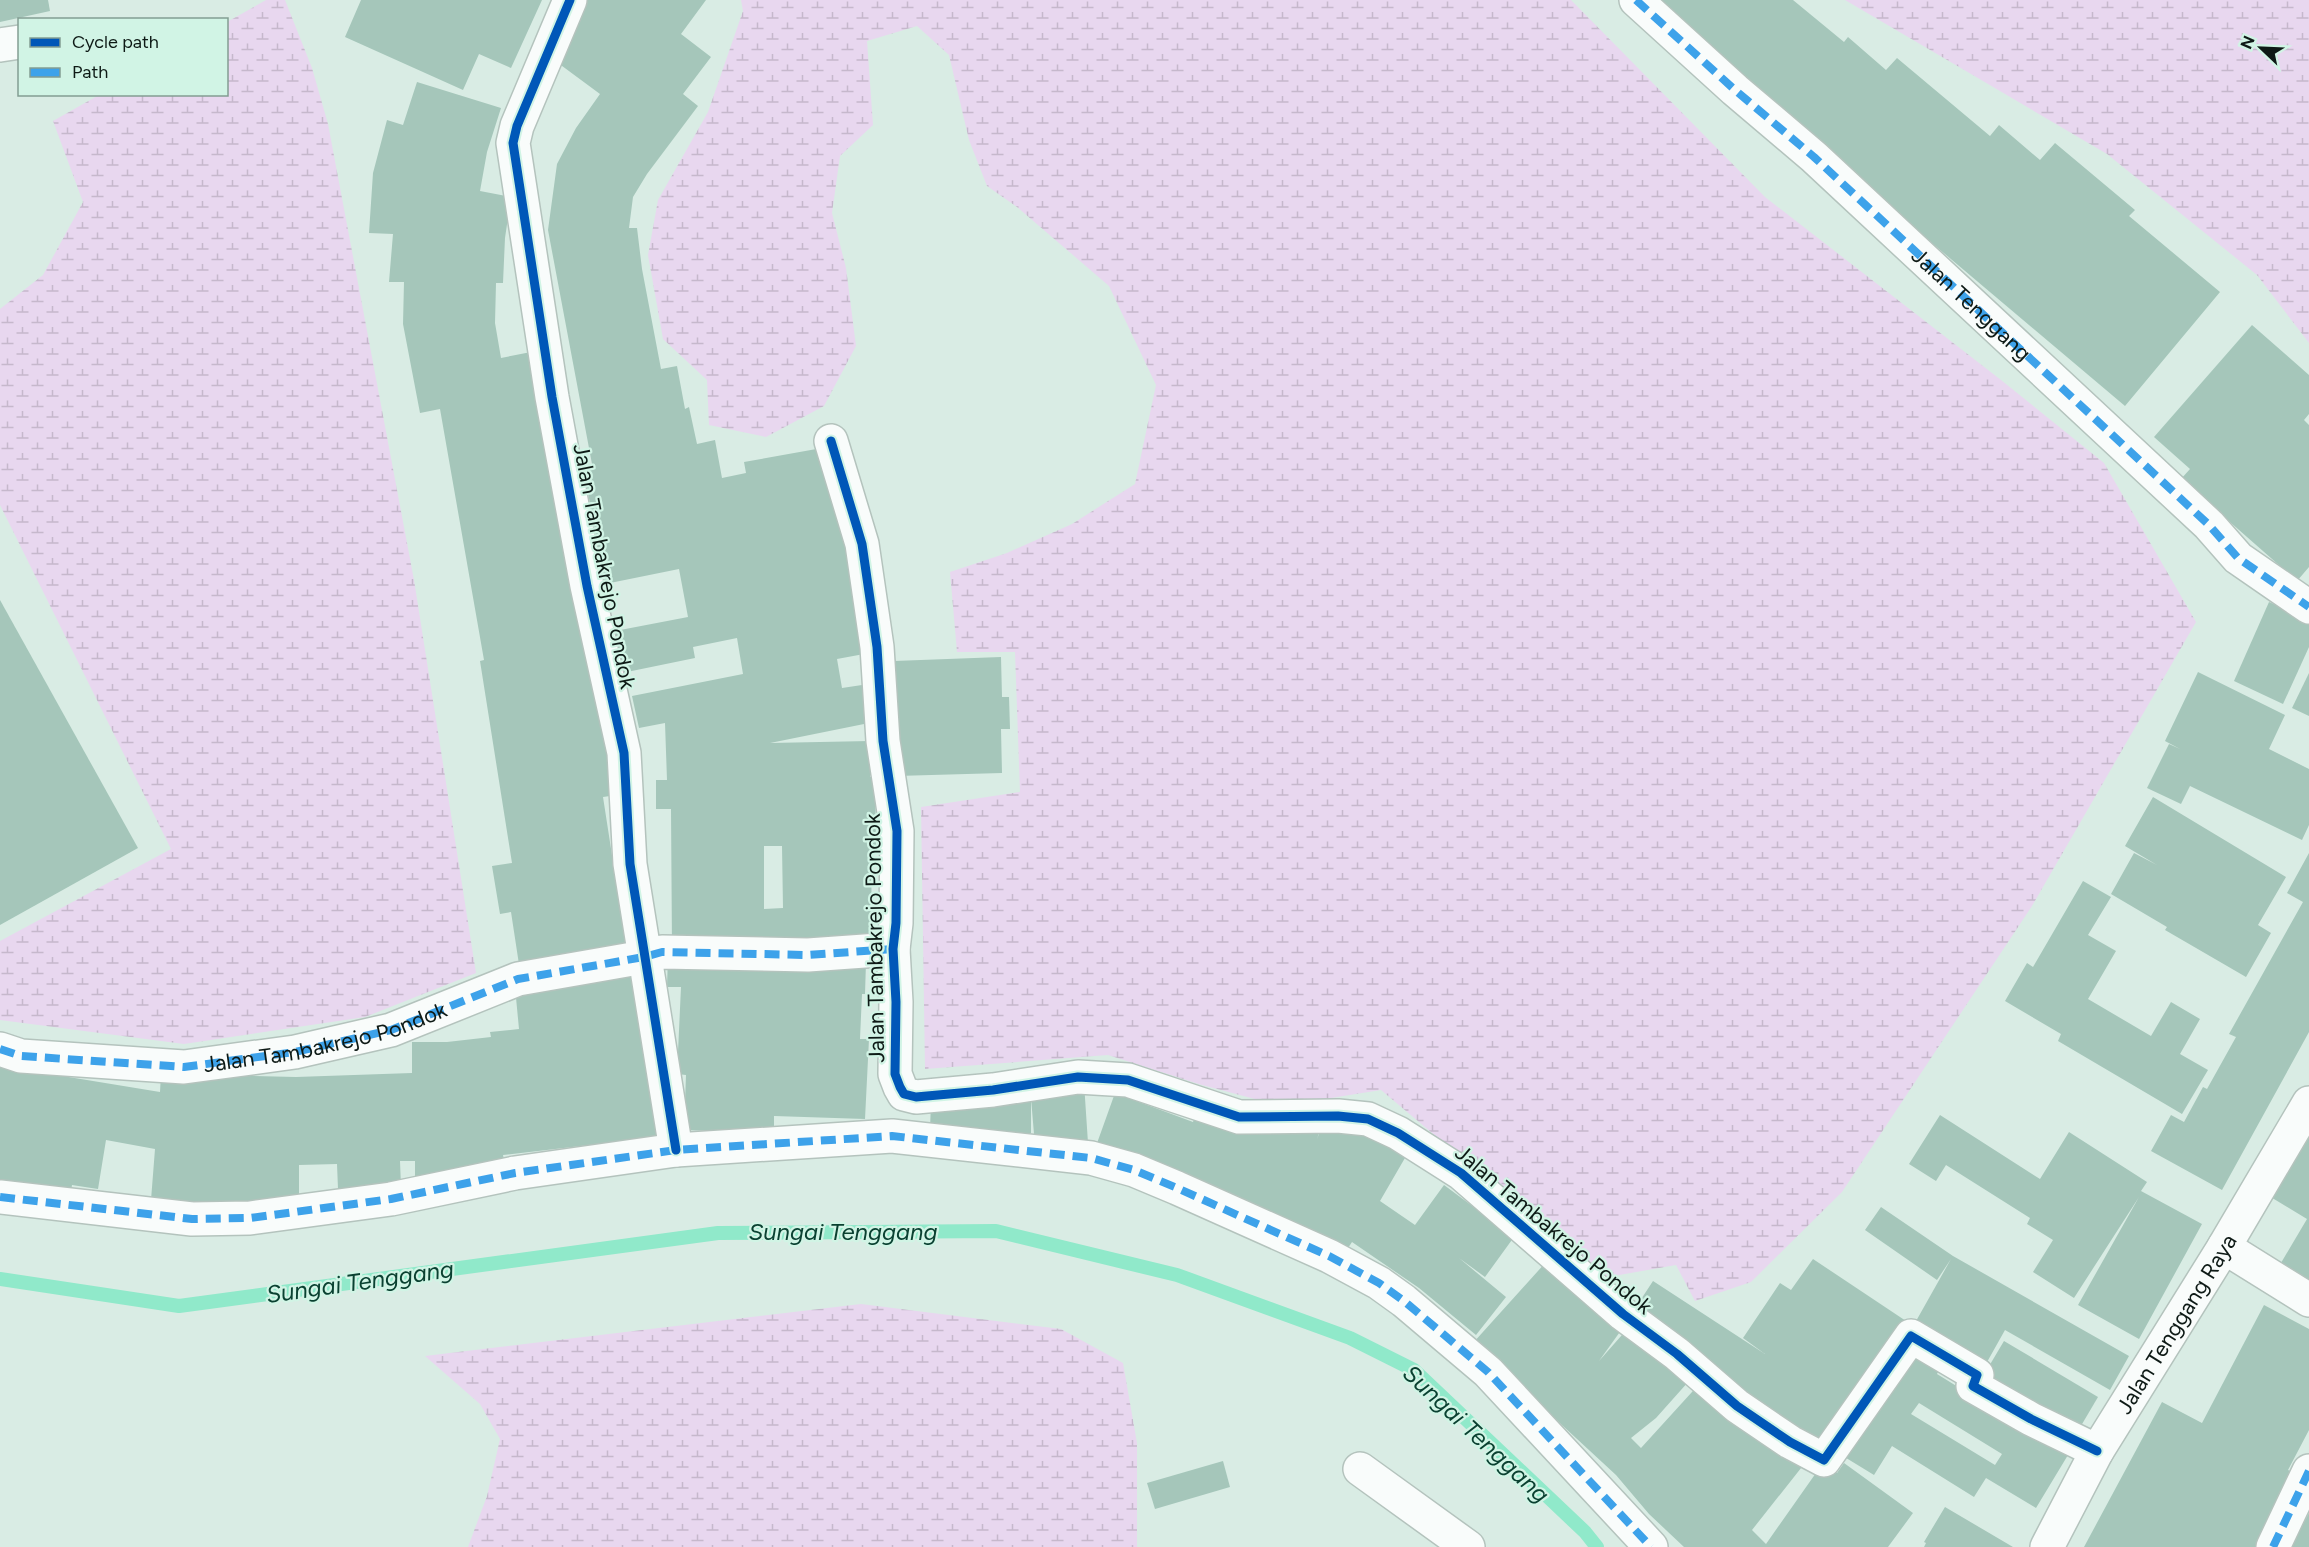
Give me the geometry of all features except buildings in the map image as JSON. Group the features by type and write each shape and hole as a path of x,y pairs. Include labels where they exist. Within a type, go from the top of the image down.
{"street":[{"name":"Jalan Tambakrejo Pondok","path":"570,0 516,126 513,144 554,408 587,586 624,753 630,864 676,1150"},
{"name":"Jalan Tenggang","path":"1636,0 1735,90 1814,157 1967,298 2209,525 2238,558 2309,607"},
{"path":"0,45 18,42"},
{"name":"Jalan Tambakrejo Pondok","path":"831,441 862,544 877,647 883,741 897,831 896,923 893,949 896,1002 895,1074 904,1094 916,1097 982,1091 1078,1077 1128,1080 1239,1117 1338,1116 1368,1119 1398,1133 1461,1173 1623,1314 1677,1354 1737,1406 1790,1442 1824,1460 1911,1336 1977,1375 1973,1386 2031,1419 2097,1451"},
{"name":"Jalan Tambakrejo Pondok","path":"0,1049 21,1056 184,1067 295,1052 391,1030 518,979 662,952 808,955 893,949"},
{"name":"Jalan Tenggang Raya","path":"2046,1547 2097,1451 2224,1247 2309,1103"},
{"path":"0,1197 192,1219 250,1218 391,1199 515,1173 676,1150 892,1136 1091,1158 1134,1170 1329,1256 1379,1282 1488,1372 1651,1547"},
{"path":"2224,1247 2309,1300"},
{"path":"1360,1469 1468,1547"},
{"path":"2273,1547 2309,1471"}],"green space":[{"path":"266,0 285,0 312,68 328,124 414,580 476,973 365,1017 184,1044 0,1020 0,941 171,849 0,505 0,309 43,275 83,202 53,121 97,96 228,96 228,21"},
{"path":"741,0 1571,0 1765,197 2104,463 2196,622 2032,906 1842,1192 1751,1282 1695,1301 1676,1265 1608,1277 1582,1259 1381,1090 1281,1106 1202,1085 1108,1055 925,1069 921,807 1020,792 1015,652 957,652 950,572 1007,553 1072,524 1135,484 1156,385 1109,286 1017,207 987,186 969,140 949,55 917,26 867,41 873,125 840,156 832,213 846,268 856,346 824,406 766,437 709,425 707,380 663,339 648,255 658,200 708,112 743,11"},
{"path":"1845,0 2309,0 2309,343 2257,275 2107,154"},
{"path":"861,1304 1061,1329 1123,1363 1137,1443 1137,1547 468,1547 487,1496 500,1439 480,1404 425,1356"}],"waterway":[{"name":"Sungai Tenggang","path":"0,1279 179,1306 718,1233 996,1231 1177,1275 1350,1338 1414,1370 1585,1532 1597,1547"}],"marked path":[{"path":"1636,0 1735,90 1814,157 2209,525 2238,558 2309,607"},
{"path":"0,1049 21,1056 184,1067 295,1052 391,1030 518,979 662,952 808,955 893,949"},
{"path":"0,1197 192,1219 250,1218 391,1199 515,1173 676,1150 892,1136 1091,1158 1134,1170 1177,1188 1329,1256 1379,1283 1404,1301 1488,1372 1651,1547"},
{"path":"2273,1547 2309,1471"}],"cycle path":[{"path":"570,0 517,126 513,143 552,397 587,586 624,753 630,864 676,1150"},
{"path":"831,441 862,544 877,647 883,741 897,831 896,923 893,949 896,1002 895,1074 904,1094 916,1097 993,1090 1078,1077 1128,1080 1239,1117 1338,1116 1368,1119 1398,1133 1461,1173 1623,1314 1677,1354 1737,1406 1790,1442 1824,1460 1911,1336 1977,1375 1973,1386 2031,1419 2097,1451"}]}
